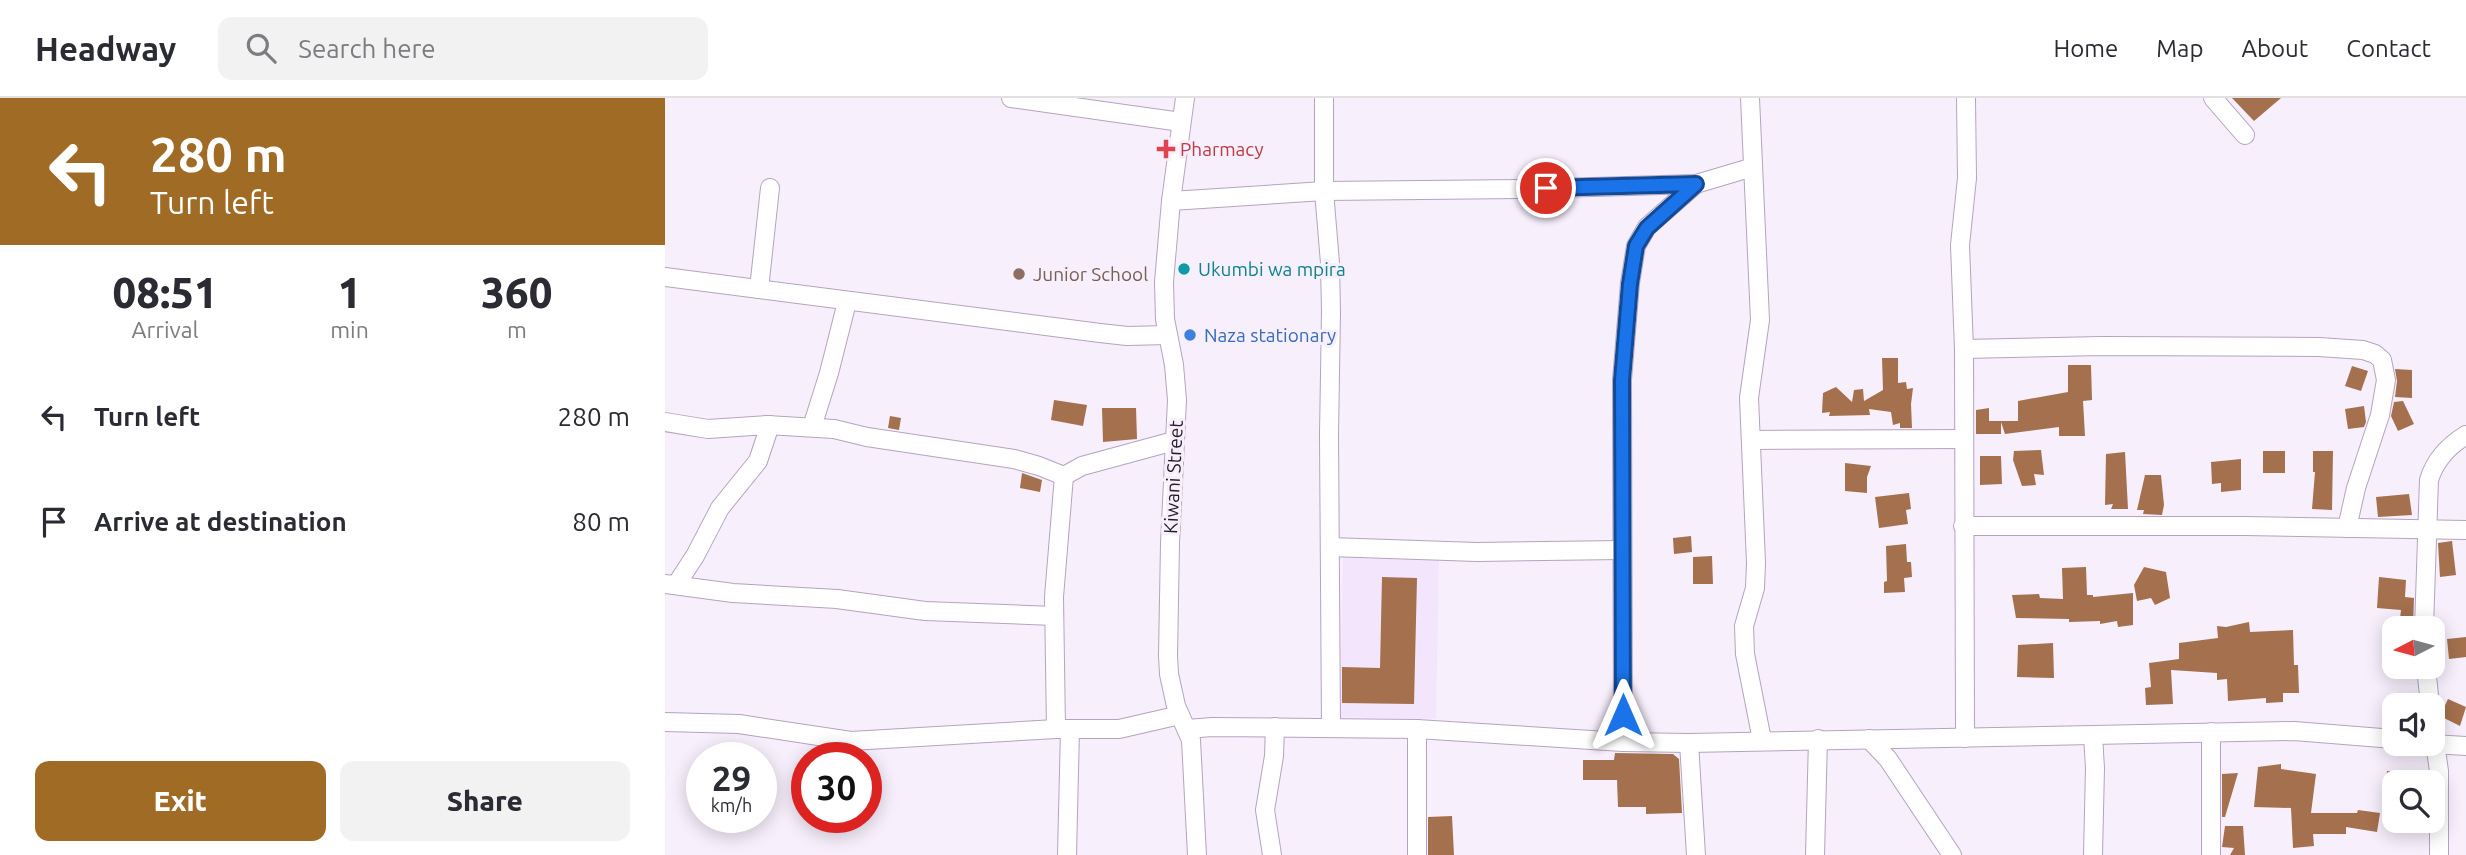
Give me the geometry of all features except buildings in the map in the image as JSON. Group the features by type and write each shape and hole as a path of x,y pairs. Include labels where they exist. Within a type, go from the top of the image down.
{"street":[{"path":"1011,98 1181,122"},
{"name":"Kiwani Street","path":"1185,98 1171,201 1164,282 1168,335 1177,386 1168,656 1172,691 1193,754 1197,855"},
{"path":"1324,98 1324,191 1331,312 1331,727"},
{"path":"1750,98 1760,320 1749,398 1755,588 1744,626 1745,654 1762,740"},
{"path":"1965,738 1960,245 1967,178 1966,98"},
{"path":"2213,98 2245,135"},
{"path":"1171,201 1324,191 1696,184 1753,167"},
{"path":"1623,742 1624,336 1636,246 1647,228 1696,184"},
{"path":"759,289 771,188"},
{"path":"665,277 1100,333 1168,335"},
{"path":"812,426 847,302"},
{"path":"1963,349 2102,346 2319,347 2363,350 2375,354 2382,360 2386,380 2380,415 2356,488 2347,528"},
{"path":"665,422 708,429 734,425 812,426 1014,459 1064,476"},
{"path":"670,585 695,556 720,508 758,461 770,425"},
{"path":"2424,616 2428,489 2432,471 2443,453 2466,435"},
{"path":"1751,440 1963,439"},
{"path":"1064,476 1082,466 1174,441"},
{"path":"1064,476 1054,616 1063,729 1067,855"},
{"path":"1963,526 2466,530"},
{"path":"1331,547 1477,552 1622,550"},
{"path":"670,585 745,594 837,599 925,611 1054,616"},
{"path":"665,723 739,724 852,741 1063,729 1119,729 1183,722 1212,727 1417,729 1623,742 1689,743 2294,731 2382,738"},
{"path":"1272,855 1265,810 1275,756 1275,727"},
{"path":"1417,729 1417,855"},
{"path":"2211,732 2211,855"},
{"path":"2093,736 2093,855"},
{"path":"1815,855 1818,739"},
{"path":"1869,739 1888,759 1952,855"},
{"path":"2445,742 2466,746"},
{"path":"1689,743 1696,855"},
{"path":"2436,756 2439,771 2439,855"}],"shaded area":[{"path":"1343,555 1439,557 1436,719 1340,717"}],"place":[{"name":"Pharmacy","path":"1166,149"},
{"name":"Ukumbi wa mpira","path":"1184,269"},
{"name":"Junior School","path":"1019,274"},
{"name":"Naza stationary","path":"1190,335"}],"route":[{"path":"1546,188 1696,184 1647,228 1636,246 1630,284 1622,380 1623,715"}]}
